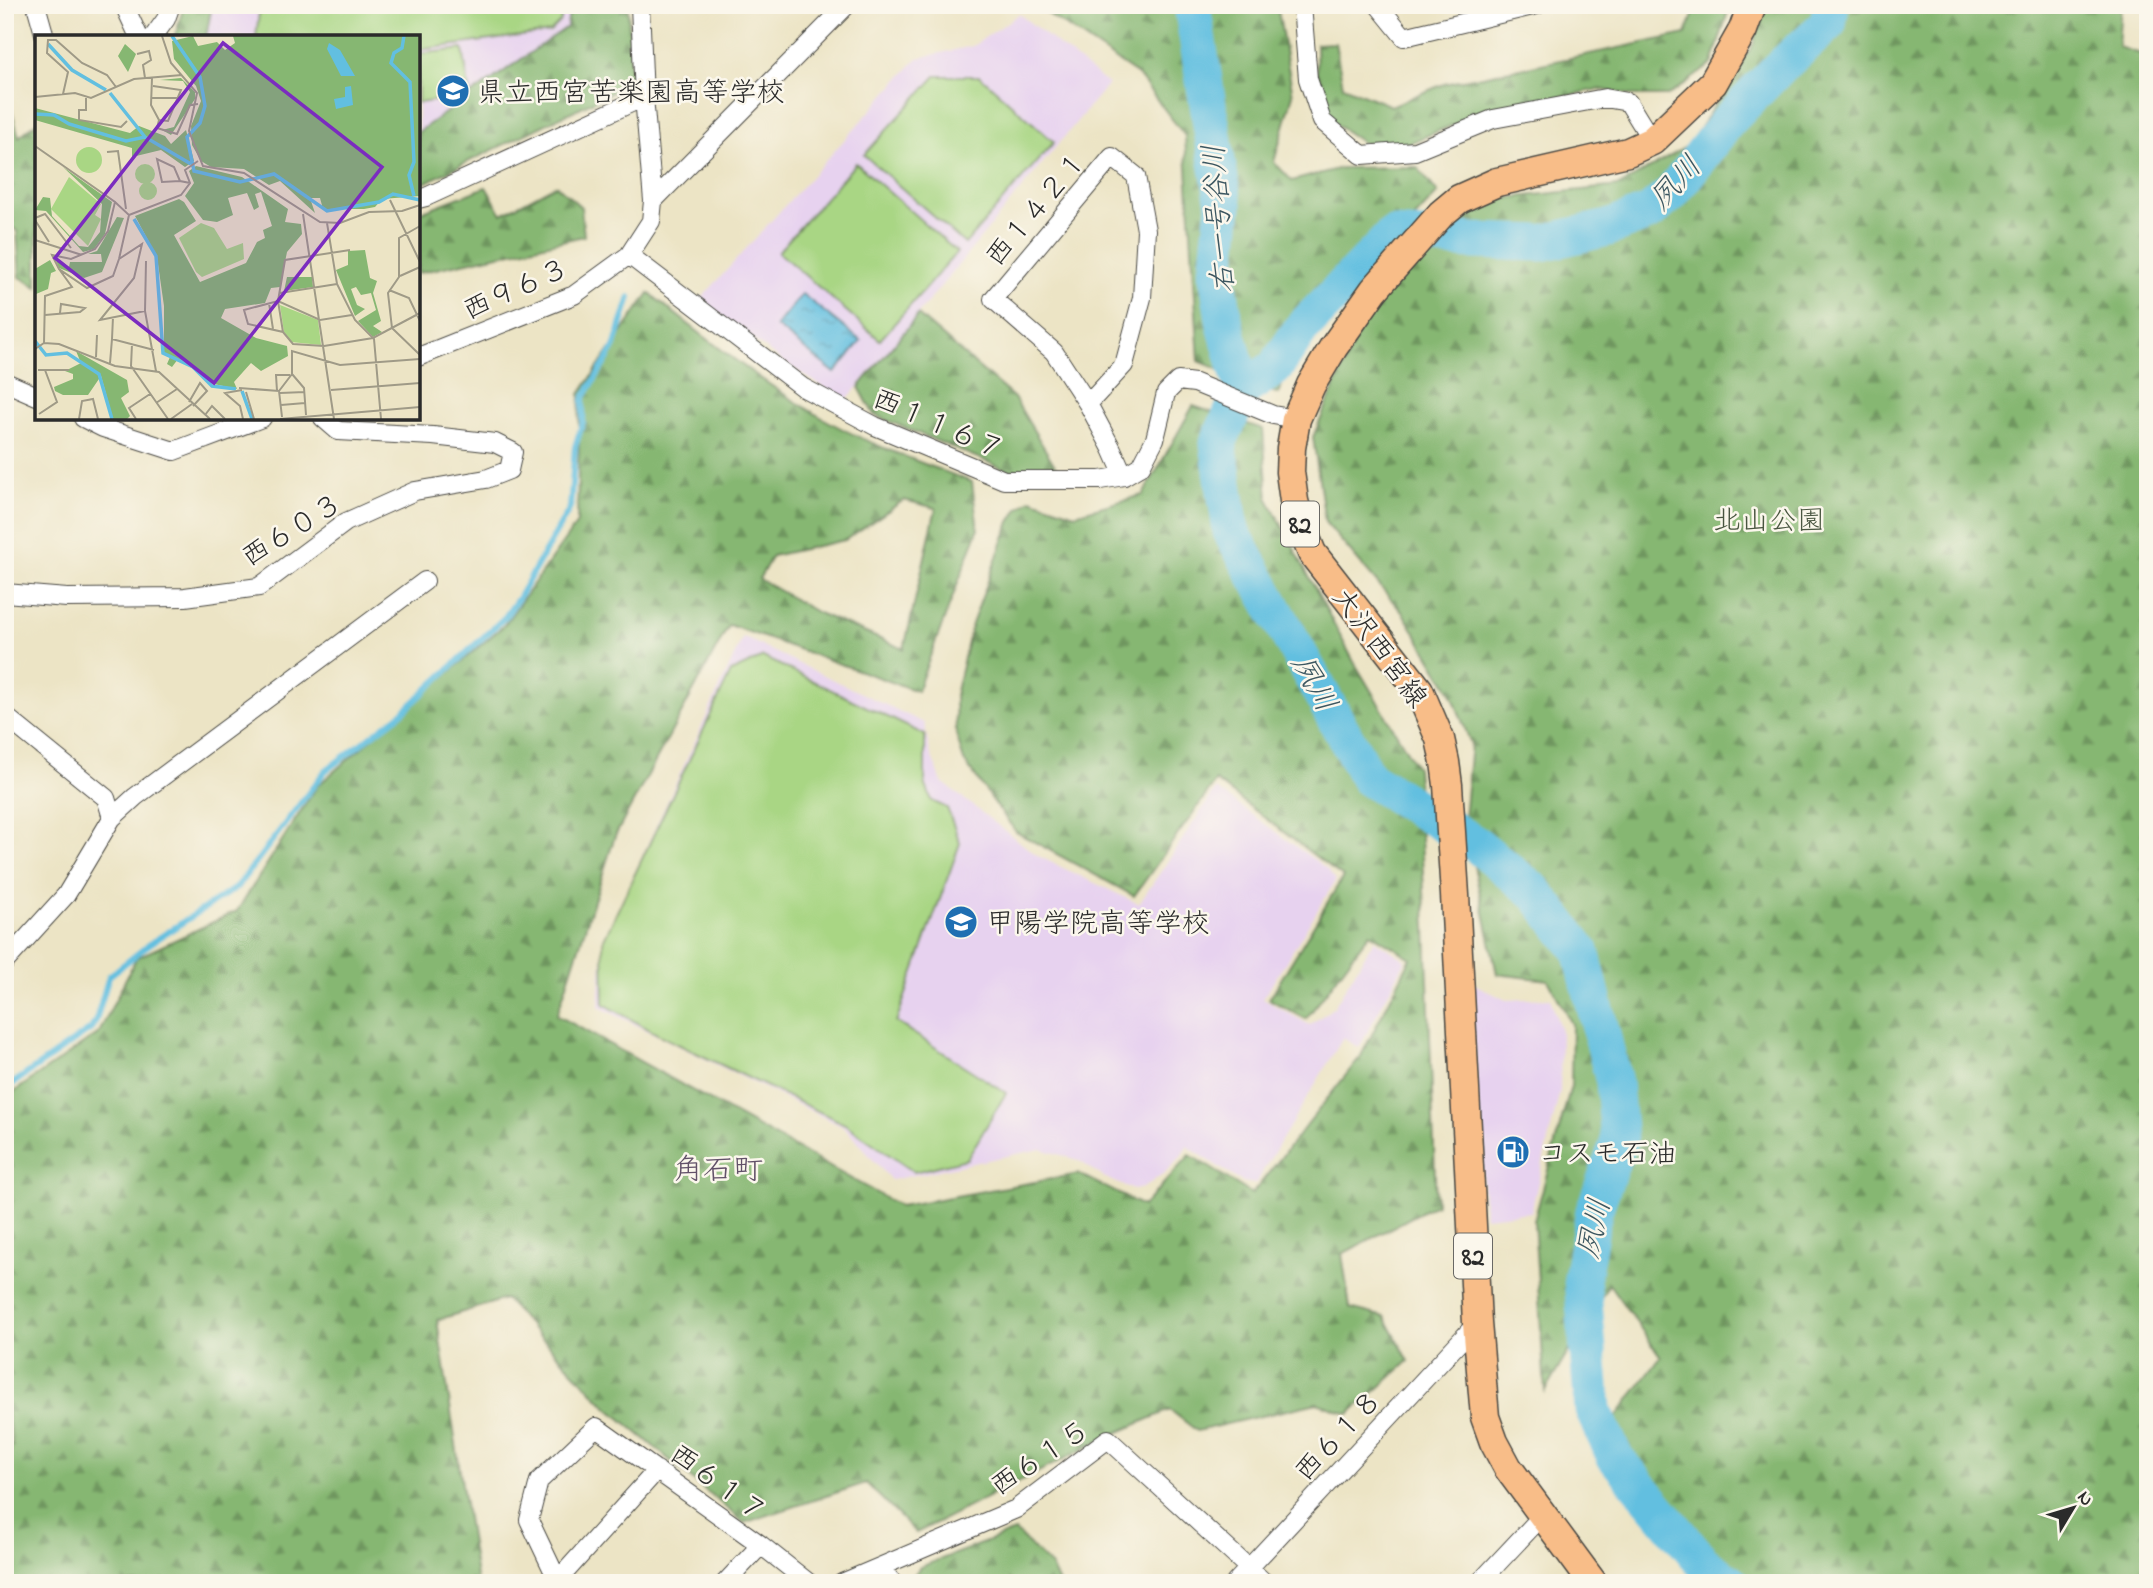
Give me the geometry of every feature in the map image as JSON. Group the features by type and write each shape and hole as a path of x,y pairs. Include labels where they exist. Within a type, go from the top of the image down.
{"main road":[{"name":"大沢西宮線","path":"1593,1583 1508,1468 1485,1417 1477,1323 1448,785 1440,738 1419,690 1323,568 1304,536 1294,501 1290,472 1291,448 1284,417 1311,385 1333,348 1374,290 1436,220 1459,199 1497,181 1628,152 1652,141 1713,83 1743,30 1752,5"}],"street":[{"path":"36,5 44,35"},
{"path":"124,5 138,35"},
{"path":"154,35 166,19 171,5"},
{"path":"420,198 644,97 640,5"},
{"path":"653,201 847,5"},
{"path":"1302,5 1308,79 1322,121 1362,155 1415,151 1493,119 1605,98 1628,102 1652,141"},
{"path":"1378,5 1404,37 1495,9 1537,5"},
{"name":"西９６３","path":"420,356 574,295 629,255 651,221 653,201 644,97"},
{"name":"西１４２１","path":"1088,404 1124,365 1142,298 1146,230 1136,176 1112,157 993,299 1054,352 1088,404 1124,476"},
{"name":"西１１６７","path":"629,255 802,387 875,426 1004,480 1100,480 1124,476"},
{"path":"1124,476 1141,466 1155,439 1166,393 1178,381 1195,383 1284,417"},
{"path":"5,382 35,395"},
{"path":"87,420 103,428 174,451 257,420"},
{"name":"西６０３","path":"5,593 67,598 184,597 259,587 346,522 415,491 486,479 509,470 513,452 495,443 433,436 338,431 325,420"},
{"path":"5,962 66,895 112,818 135,797 425,581"},
{"path":"5,716 106,798 112,818"},
{"name":"西６１８","path":"1235,1583 1477,1323"},
{"name":"西６１７","path":"559,1581 529,1520 538,1481 596,1427 761,1545 809,1583"},
{"name":"西６１５","path":"842,1583 1016,1509 1108,1439 1265,1583"},
{"path":"559,1581 657,1469"},
{"path":"1479,1583 1542,1516"},
{"path":"725,1583 761,1545"},
{"path":"878,1568 894,1583"}],"shaded area":[{"name":"県立西宮苦楽園高等学校","path":"201,5 571,5 569,26 420,143 420,35 195,35"},
{"path":"1019,14 1108,84 846,401 783,362 700,300 918,58 973,46"},
{"name":"甲陽学院高等学校","path":"743,637 924,723 930,752 942,782 1038,856 1139,904 1216,789 1326,868 1336,880 1263,999 1310,1025 1334,1007 1374,940 1406,960 1359,1048 1343,1038 1255,1184 1242,1182 1187,1146 1180,1158 1163,1174 1143,1188 1134,1190 1105,1178 1078,1160 1041,1149 891,1180 845,1128 599,1007 603,941"},
{"name":"コスモ石油","path":"1470,982 1506,1000 1550,998 1561,1031 1560,1091 1531,1212 1485,1217"}],"green space":[{"path":"184,5 212,5 206,35 176,35"},
{"path":"260,5 562,5 561,21 550,32 420,50 420,35 256,35"},
{"path":"570,5 628,5 631,83 420,185 420,131 567,27"},
{"path":"1035,5 1277,5 1293,95 1274,162 1292,181 1341,168 1417,167 1438,193 1298,344 1278,394 1199,361 1185,136 1138,75"},
{"path":"1697,5 1730,5 1712,64 1668,96 1635,96 1599,89 1482,113 1407,144 1363,143 1334,123 1317,82 1316,44 1335,43 1343,86 1391,106 1444,84 1686,34"},
{"name":"北山公園","path":"1761,5 2121,5 2118,47 2148,56 2148,1583 1733,1583 1610,1425 1661,1357 1609,1284 1545,1391 1534,1221 1571,1086 1572,1024 1548,980 1497,974 1464,819 1471,744 1451,692 1403,613 1325,522 1313,437 1371,303 1480,201 1619,186 1689,145 1754,43"},
{"path":"463,49 470,96 420,103 420,54"},
{"path":"936,76 980,76 1054,142 965,244 864,155"},
{"path":"5,86 19,137 35,124 35,286 20,277 17,231 5,222"},
{"path":"856,163 957,252 880,340 778,252"},
{"path":"556,185 581,207 584,236 420,273 420,212 486,187 502,214"},
{"path":"649,293 753,373 819,416 874,444 972,482 978,530 917,691 729,625 615,836 557,1015 900,1206 1079,1174 1143,1206 1190,1155 1252,1194 1361,1056 1411,958 1370,933 1306,1019 1269,999 1343,877 1216,781 1134,896 1016,832 964,761 956,734 955,695 972,624 1010,522 1018,509 1031,499 1075,514 1143,495 1193,406 1263,429 1268,499 1354,662 1417,768 1426,926 1436,1204 1342,1254 1350,1308 1385,1317 1409,1361 1349,1414 1317,1403 1197,1431 1170,1410 1114,1434 916,1533 866,1483 744,1523 607,1407 505,1299 437,1320 477,1583 5,1583 5,1499 12,1441 5,1404 5,1098 99,1033 136,958 237,911 317,786 504,625 577,523 580,394","holes":["904,500 936,508 904,649 818,613 759,579 772,556 845,540"]},
{"path":"918,315 1014,398 1060,474 1007,470 874,415 859,387"},
{"path":"763,657 925,735 925,783 932,801 947,808 960,843 896,1022 1006,1093 967,1159 914,1172 845,1124 661,1036 604,1004 603,941 731,672"},
{"path":"1015,1531 1050,1565 1059,1583 908,1583 920,1567"}],"water":[{"path":"802,294 861,341 835,373 776,326"}],"waterway":[{"name":"右一号谷川","path":"1192,5 1224,205 1217,273 1225,325 1243,389"},
{"name":"夙川","path":"1731,1583 1706,1566 1615,1457 1593,1410 1582,1278 1594,1211 1619,1141 1614,1082 1581,951 1534,891 1477,845 1368,778 1231,531 1218,443 1243,389 1275,368 1302,328 1393,235 1542,243 1608,228 1650,212 1671,194 1727,122 1779,68 1828,24 1831,5"},
{"path":"5,1089 91,1029 109,976 151,943 237,887 325,771 402,713 505,617 570,508 575,447 583,422 583,399 614,348 630,297"}],"place":[{"name":"県立西宮苦楽園高等学校","path":"453,91"},
{"name":"甲陽学院高等学校","path":"961,922"},
{"name":"コスモ石油","path":"1513,1152"}],"district":[{"name":"角石町","path":"718,1169"}]}
